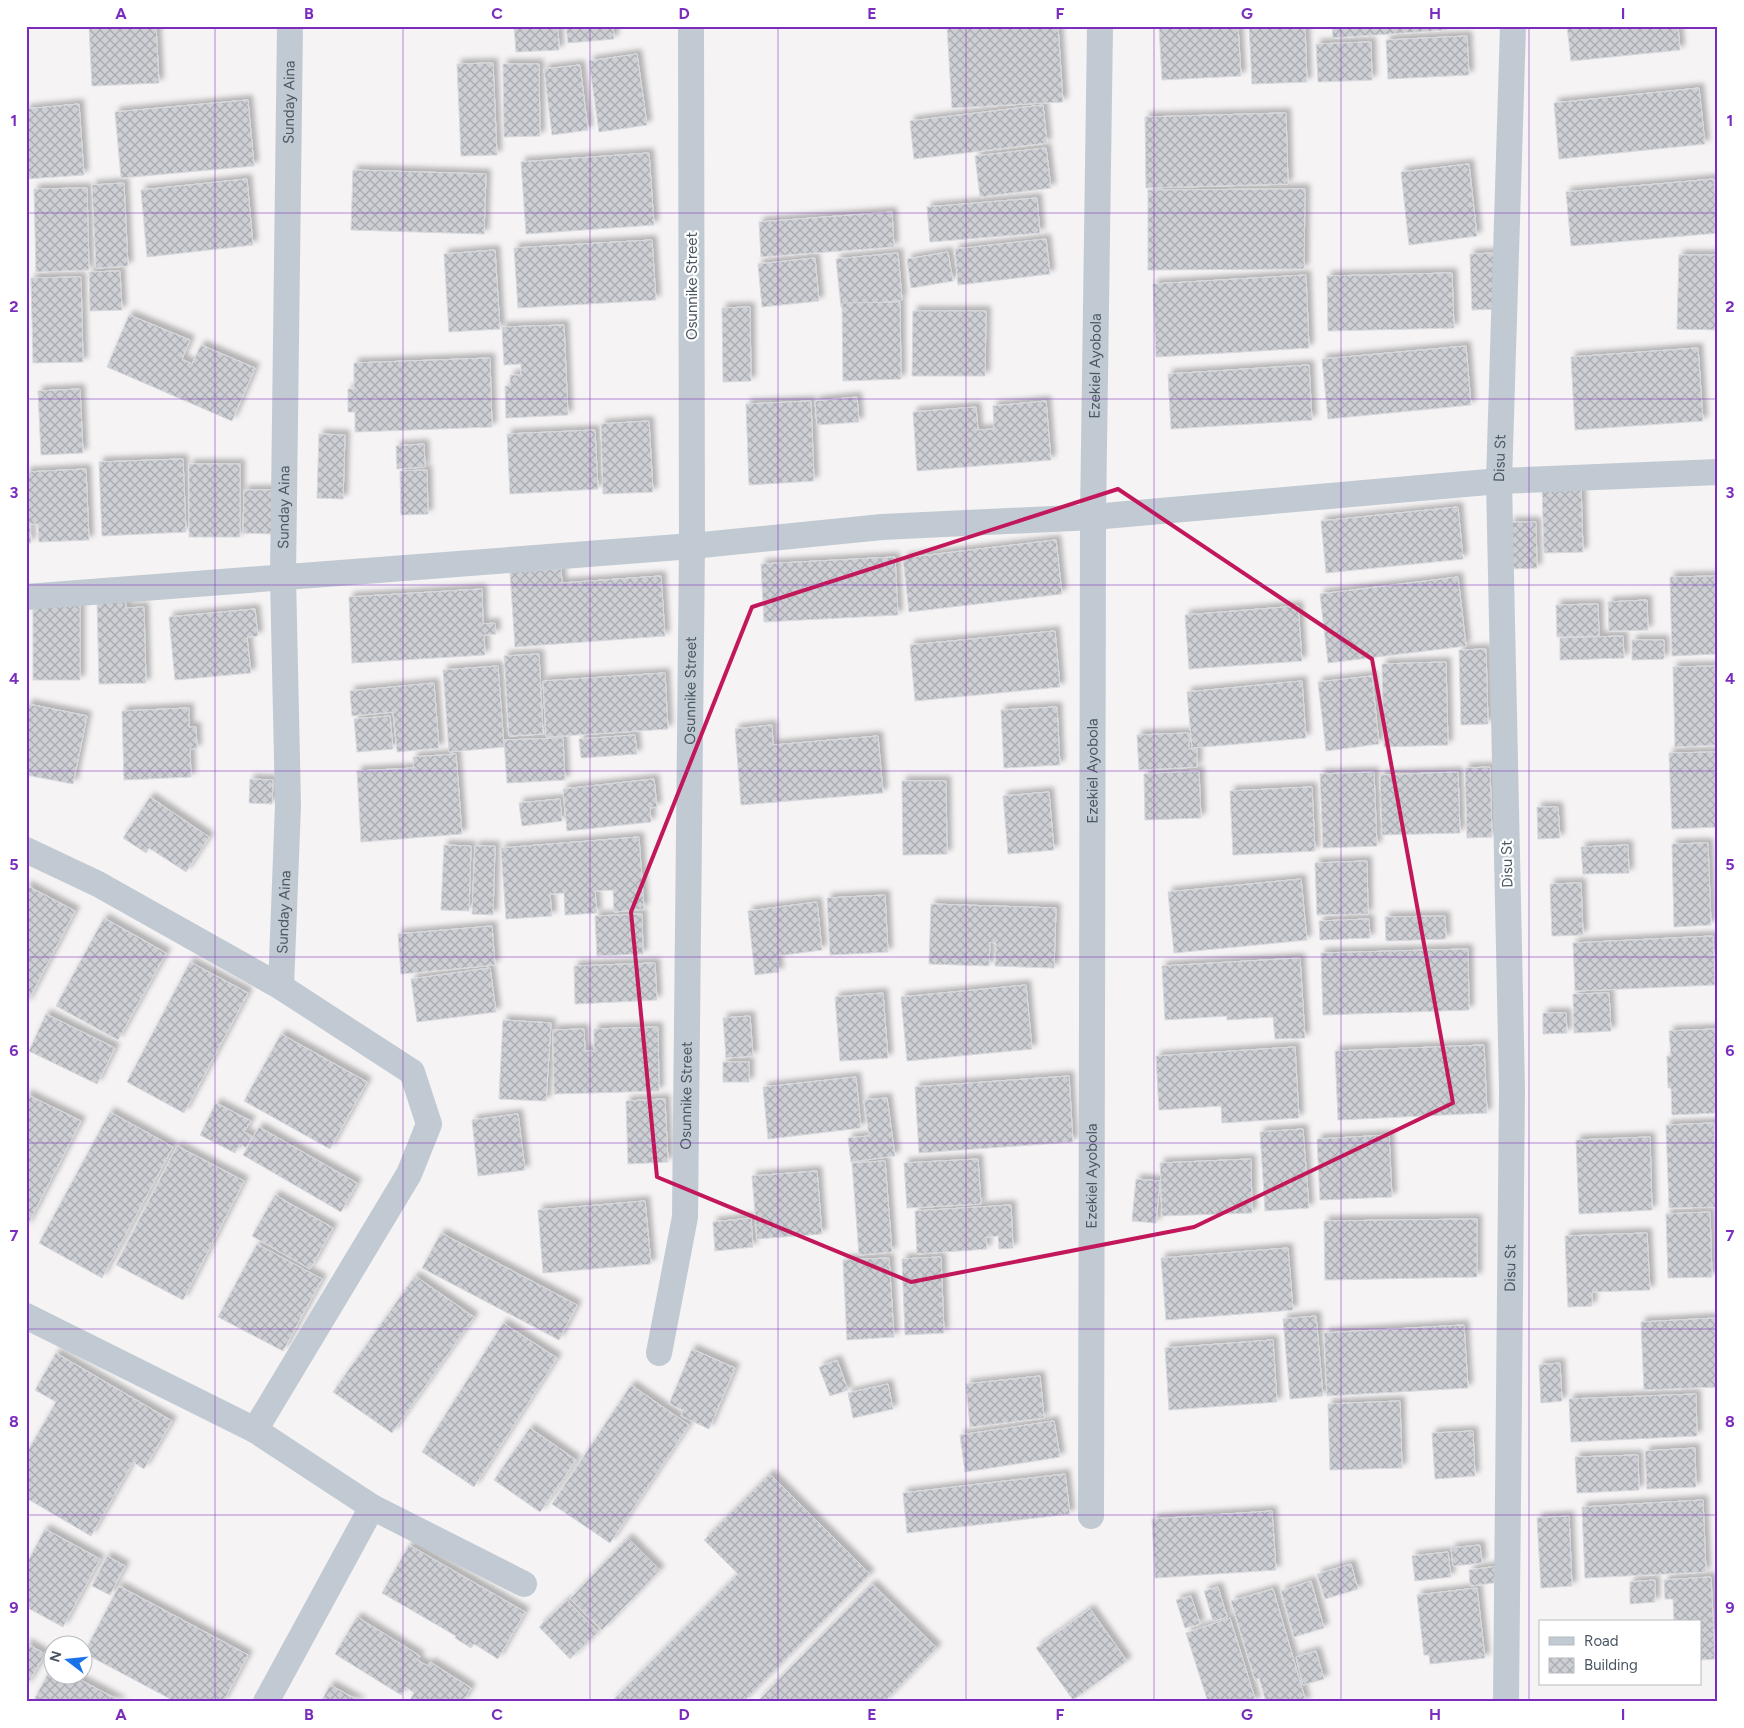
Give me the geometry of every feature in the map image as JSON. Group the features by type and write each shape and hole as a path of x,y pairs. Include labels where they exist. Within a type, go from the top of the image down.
{"street":[{"name":"Sunday Aina","path":"281,987 288,805 284,577 290,26"},
{"name":"Osunnike Street","path":"659,1353 685,1218 692,546 691,26"},
{"name":"Ezekiel Ayobola","path":"1091,1516 1092,517 1100,26"},
{"name":"Disu St","path":"1506,1702 1512,1090 1499,481 1513,26"},
{"path":"26,597 692,546 882,527 1092,517 1499,481 1718,472"},
{"path":"26,850 98,884 281,987 412,1072 429,1124 409,1174 255,1430"},
{"path":"26,1316 255,1430 372,1507 524,1584"},
{"path":"266,1702 372,1507"}],"highlighted area":[{"path":"1118,489 1372,659 1453,1103 1194,1227 911,1282 657,1177 631,912 752,607"}],"building":[{"path":"89,26 156,26 159,83 92,86"},
{"path":"514,26 558,26 559,50 516,52"},
{"path":"566,26 613,26 614,39 568,43"},
{"path":"947,26 1058,26 1063,102 952,108"},
{"path":"1159,26 1238,26 1241,76 1162,80"},
{"path":"1249,26 1305,26 1307,82 1252,84"},
{"path":"1332,26 1447,26 1447,30 1333,38"},
{"path":"1567,26 1678,26 1680,50 1571,61"},
{"path":"1467,36 1469,75 1388,79 1386,40"},
{"path":"1371,42 1372,80 1318,82 1316,44"},
{"path":"637,54 647,125 599,132 589,61"},
{"path":"493,63 497,155 461,156 457,64"},
{"path":"503,64 539,64 540,136 504,137"},
{"path":"580,65 588,130 552,135 544,69"},
{"path":"1699,88 1705,144 1559,159 1554,103"},
{"path":"248,100 254,166 121,178 115,112"},
{"path":"79,104 84,175 26,179 26,109"},
{"path":"1043,105 1047,143 914,159 910,121"},
{"path":"1286,113 1288,184 1146,188 1145,117"},
{"path":"1046,148 1051,188 980,197 975,156"},
{"path":"649,153 654,225 526,234 521,162"},
{"path":"1469,164 1477,236 1409,245 1401,172"},
{"path":"353,170 486,174 484,234 351,230"},
{"path":"247,179 253,245 147,257 141,190"},
{"path":"1714,179 1718,233 1571,246 1566,192"},
{"path":"124,183 128,266 96,268 92,185"},
{"path":"87,188 89,270 36,272 34,189"},
{"path":"1305,189 1304,269 1148,270 1148,190"},
{"path":"1037,198 1040,233 930,242 927,207"},
{"path":"892,212 894,247 761,257 759,222"},
{"path":"1046,239 1050,274 958,285 955,249"},
{"path":"652,240 656,300 518,308 514,248"},
{"path":"495,250 500,329 449,332 444,254"},
{"path":"948,252 953,281 911,288 907,259"},
{"path":"898,253 902,300 841,307 836,259"},
{"path":"1496,253 1497,309 1472,310 1470,254"},
{"path":"1679,255 1718,255 1718,330 1677,329"},
{"path":"815,258 819,301 762,307 758,264"},
{"path":"120,271 122,310 90,311 89,272"},
{"path":"1452,273 1454,328 1328,331 1327,276"},
{"path":"1306,275 1309,348 1156,357 1153,284"},
{"path":"81,277 83,362 33,363 31,278"},
{"path":"900,302 901,379 843,381 842,303"},
{"path":"750,307 751,381 723,382 722,308"},
{"path":"913,311 986,311 985,376 912,376"},
{"path":"129,315 190,340 182,359 192,364 201,345 255,368 232,421 107,367"},
{"path":"564,325 568,415 506,418 505,386 510,386 510,375 521,375 521,364 504,365 502,327"},
{"path":"1466,346 1471,405 1328,419 1322,359"},
{"path":"1698,348 1703,421 1575,430 1571,357"},
{"path":"490,358 492,427 355,432 355,412 348,412 348,389 354,389 354,363"},
{"path":"1309,365 1312,420 1171,429 1168,374"},
{"path":"80,389 83,453 41,455 38,391"},
{"path":"857,397 859,422 817,425 815,401"},
{"path":"811,401 814,481 749,485 746,404"},
{"path":"1046,401 1051,460 917,471 913,412 976,407 978,430 994,429 993,406"},
{"path":"649,421 653,492 603,494 601,424"},
{"path":"595,430 598,489 510,494 507,434"},
{"path":"319,434 345,435 343,499 317,498"},
{"path":"424,444 425,467 397,469 396,446"},
{"path":"183,459 186,532 102,536 99,462"},
{"path":"189,464 240,464 240,537 189,537"},
{"path":"86,469 89,540 39,542 38,524 30,524 31,543 26,543 26,472"},
{"path":"427,470 428,514 401,515 400,471"},
{"path":"1581,484 1583,552 1544,553 1542,486"},
{"path":"244,490 273,490 272,534 243,533"},
{"path":"1458,507 1463,559 1326,573 1321,521"},
{"path":"1510,522 1536,522 1537,568 1511,569"},
{"path":"1056,540 1062,594 909,612 903,558"},
{"path":"895,557 898,615 764,622 761,564"},
{"path":"561,569 562,583 661,576 665,636 515,647 510,572"},
{"path":"1718,576 1718,654 1672,656 1670,577"},
{"path":"1458,577 1466,646 1328,663 1320,594"},
{"path":"482,589 483,624 495,623 496,634 484,635 485,655 352,663 349,597"},
{"path":"125,598 126,608 144,607 146,683 99,684 97,599"},
{"path":"1647,600 1648,630 1609,631 1608,602"},
{"path":"80,602 80,680 33,680 33,603"},
{"path":"1598,604 1599,636 1557,637 1556,605"},
{"path":"1298,606 1302,661 1189,669 1185,615"},
{"path":"255,609 258,636 247,637 251,673 175,680 169,617"},
{"path":"1055,631 1060,687 915,701 910,645"},
{"path":"1623,636 1624,658 1560,660 1560,638"},
{"path":"1632,640 1664,640 1664,659 1632,660"},
{"path":"1486,649 1488,724 1461,725 1459,650"},
{"path":"539,654 543,734 509,736 504,656"},
{"path":"1446,662 1448,745 1384,747 1382,664"},
{"path":"498,666 504,747 449,752 443,670"},
{"path":"1718,666 1718,745 1675,747 1673,667"},
{"path":"665,673 668,729 546,737 543,681"},
{"path":"1372,676 1379,744 1326,751 1318,682"},
{"path":"1302,681 1306,738 1192,748 1187,692"},
{"path":"434,683 439,748 397,752 393,712 352,716 350,691"},
{"path":"28,704 87,716 73,784 26,775 26,712"},
{"path":"1057,707 1060,765 1004,768 1001,710"},
{"path":"189,708 189,727 196,727 197,749 190,749 191,777 124,780 122,711"},
{"path":"390,716 393,749 357,752 354,719"},
{"path":"772,725 773,745 878,736 883,793 741,805 735,729"},
{"path":"1189,733 1189,749 1197,749 1197,767 1139,770 1137,735"},
{"path":"635,735 637,754 581,758 579,739"},
{"path":"563,738 565,780 507,783 504,740"},
{"path":"1718,752 1718,827 1672,829 1669,753"},
{"path":"456,754 462,834 361,842 357,771 414,768 413,757"},
{"path":"1490,767 1492,837 1467,838 1465,768"},
{"path":"1199,771 1201,818 1145,820 1144,774"},
{"path":"1374,772 1377,846 1323,848 1320,774"},
{"path":"1458,772 1460,833 1382,835 1380,775"},
{"path":"250,779 273,780 272,804 249,803"},
{"path":"654,779 657,807 650,808 651,822 567,831 563,789"},
{"path":"902,781 946,781 947,854 903,855"},
{"path":"1312,787 1315,851 1233,855 1230,791"},
{"path":"1049,792 1054,850 1008,854 1003,796"},
{"path":"150,797 209,837 186,872 149,848 146,853 123,838"},
{"path":"560,799 562,821 522,826 519,803"},
{"path":"1537,807 1558,807 1560,838 1538,839"},
{"path":"639,837 644,909 614,912 613,890 595,891 597,913 565,915 564,893 550,894 552,916 506,919 501,848"},
{"path":"1708,843 1711,925 1674,927 1672,844"},
{"path":"444,845 471,846 469,911 441,910"},
{"path":"1628,845 1629,873 1583,874 1581,847"},
{"path":"475,846 495,846 493,915 472,914"},
{"path":"1367,861 1368,914 1317,915 1315,863"},
{"path":"1301,879 1307,940 1174,953 1168,892"},
{"path":"1581,883 1583,935 1552,936 1550,884"},
{"path":"26,885 75,911 26,1005"},
{"path":"885,895 888,952 830,955 827,898"},
{"path":"817,902 822,950 777,956 779,972 755,975 748,911"},
{"path":"931,904 1056,908 1054,968 995,966 996,943 990,942 989,966 929,964"},
{"path":"642,914 643,954 597,956 595,916"},
{"path":"1445,916 1446,939 1386,941 1385,917"},
{"path":"104,918 166,953 118,1040 56,1006"},
{"path":"1369,919 1370,938 1320,940 1319,921"},
{"path":"492,926 495,965 401,974 398,934"},
{"path":"1713,936 1715,985 1575,991 1573,943"},
{"path":"1468,949 1469,1010 1323,1015 1321,953"},
{"path":"1300,958 1305,1038 1275,1039 1273,1017 1227,1020 1227,1016 1165,1020 1162,966"},
{"path":"190,962 248,993 184,1113 127,1082"},
{"path":"655,963 657,1000 575,1004 574,966"},
{"path":"490,968 496,1012 417,1022 411,979"},
{"path":"1026,985 1032,1049 907,1061 901,997"},
{"path":"883,993 888,1058 840,1061 835,997"},
{"path":"1609,993 1611,1031 1574,1033 1573,994"},
{"path":"1543,1013 1566,1013 1567,1033 1543,1034"},
{"path":"46,1014 115,1048 97,1084 29,1051"},
{"path":"750,1016 753,1056 726,1058 723,1018"},
{"path":"503,1020 551,1023 546,1101 499,1099"},
{"path":"658,1027 659,1091 554,1094 553,1030 584,1029 585,1051 594,1051 594,1029"},
{"path":"1715,1029 1718,1113 1672,1115 1671,1088 1668,1088 1667,1056 1671,1056 1669,1031"},
{"path":"281,1034 367,1082 330,1149 244,1101"},
{"path":"1484,1045 1487,1113 1338,1120 1335,1051"},
{"path":"1295,1047 1299,1118 1222,1123 1221,1106 1159,1110 1156,1056"},
{"path":"723,1062 749,1062 749,1082 723,1082"},
{"path":"1069,1076 1073,1142 919,1153 915,1087"},
{"path":"856,1077 861,1128 768,1139 763,1087"},
{"path":"26,1094 81,1121 26,1228"},
{"path":"887,1098 895,1156 851,1162 848,1138 869,1136 864,1100"},
{"path":"665,1099 668,1162 628,1164 626,1101"},
{"path":"216,1103 251,1121 244,1132 252,1136 246,1148 240,1144 235,1153 200,1135"},
{"path":"110,1112 173,1147 102,1278 39,1243"},
{"path":"518,1114 525,1170 478,1176 472,1120"},
{"path":"1714,1123 1718,1207 1669,1208 1666,1125"},
{"path":"259,1127 357,1183 341,1212 243,1155"},
{"path":"1303,1129 1309,1208 1265,1211 1260,1132"},
{"path":"1389,1135 1392,1197 1320,1200 1317,1139"},
{"path":"1650,1137 1652,1210 1579,1214 1576,1140"},
{"path":"177,1146 244,1181 183,1300 116,1265"},
{"path":"978,1159 981,1204 907,1208 904,1163"},
{"path":"1251,1159 1252,1213 1162,1216 1160,1163"},
{"path":"885,1161 892,1252 859,1255 852,1163"},
{"path":"817,1171 822,1234 757,1239 752,1176"},
{"path":"1136,1179 1160,1181 1156,1223 1132,1221"},
{"path":"275,1195 333,1228 310,1269 252,1236"},
{"path":"645,1201 651,1264 543,1273 538,1210"},
{"path":"1011,1205 1013,1248 999,1249 998,1236 986,1237 987,1249 917,1254 915,1211"},
{"path":"1710,1212 1712,1277 1668,1278 1666,1214"},
{"path":"751,1218 753,1247 715,1251 713,1222"},
{"path":"1477,1219 1477,1277 1325,1280 1324,1221"},
{"path":"441,1233 577,1305 559,1340 422,1268"},
{"path":"1647,1233 1650,1290 1592,1292 1592,1306 1568,1307 1565,1236"},
{"path":"257,1244 322,1279 283,1351 218,1317"},
{"path":"1288,1248 1293,1310 1166,1320 1161,1258"},
{"path":"941,1257 944,1333 905,1335 902,1259"},
{"path":"889,1258 894,1337 847,1340 843,1260"},
{"path":"415,1276 474,1317 392,1433 333,1392"},
{"path":"1316,1316 1323,1396 1290,1399 1283,1319"},
{"path":"1716,1318 1718,1387 1644,1390 1641,1322"},
{"path":"503,1323 557,1358 474,1487 422,1452"},
{"path":"1464,1325 1468,1388 1327,1396 1324,1333"},
{"path":"1273,1340 1277,1402 1169,1410 1165,1348"},
{"path":"692,1349 735,1368 709,1429 681,1416 683,1410 669,1404"},
{"path":"56,1353 172,1421 144,1469 133,1462 91,1536 26,1498 26,1454 56,1402 35,1390"},
{"path":"837,1360 848,1390 830,1396 819,1367"},
{"path":"1560,1363 1562,1401 1541,1403 1539,1365"},
{"path":"1040,1376 1044,1418 970,1427 966,1384"},
{"path":"888,1384 893,1409 853,1418 848,1393"},
{"path":"631,1385 689,1425 610,1543 552,1504"},
{"path":"1696,1394 1697,1436 1571,1442 1569,1399"},
{"path":"1400,1401 1402,1468 1330,1470 1328,1404"},
{"path":"1054,1421 1060,1457 965,1472 960,1435"},
{"path":"530,1428 576,1460 540,1512 494,1480"},
{"path":"1473,1431 1475,1476 1435,1479 1432,1433"},
{"path":"1695,1448 1696,1487 1647,1489 1645,1451"},
{"path":"1638,1455 1639,1490 1577,1493 1575,1457"},
{"path":"770,1474 870,1574 743,1702 611,1702 738,1574 704,1540"},
{"path":"1065,1474 1070,1514 907,1533 903,1493"},
{"path":"1703,1500 1706,1572 1585,1578 1582,1507"},
{"path":"1272,1511 1276,1570 1155,1578 1152,1519"},
{"path":"1569,1516 1572,1586 1541,1588 1537,1518"},
{"path":"45,1529 100,1559 63,1627 26,1607 26,1565"},
{"path":"628,1538 660,1570 602,1630 570,1599"},
{"path":"409,1545 525,1612 498,1659 474,1644 471,1648 455,1638 456,1636 382,1593"},
{"path":"1480,1545 1482,1563 1453,1566 1451,1548"},
{"path":"1448,1552 1451,1577 1415,1581 1412,1556"},
{"path":"107,1556 125,1566 110,1595 92,1586"},
{"path":"1351,1564 1358,1589 1325,1599 1317,1574"},
{"path":"1499,1566 1501,1582 1470,1586 1469,1570"},
{"path":"1711,1577 1715,1659 1702,1660 1702,1620 1674,1620 1673,1599 1665,1599 1664,1580"},
{"path":"1655,1580 1655,1602 1630,1604 1630,1582"},
{"path":"1311,1581 1324,1628 1294,1637 1281,1591"},
{"path":"872,1584 937,1648 884,1702 757,1702"},
{"path":"119,1586 248,1655 223,1702 176,1702 92,1657 92,1638"},
{"path":"1218,1587 1227,1617 1213,1621 1204,1591"},
{"path":"1477,1588 1485,1658 1430,1664 1429,1655 1424,1655 1417,1595"},
{"path":"1273,1589 1306,1702 1266,1702 1259,1678 1255,1680 1231,1601"},
{"path":"1191,1596 1200,1624 1185,1628 1176,1600"},
{"path":"567,1600 598,1632 570,1659 539,1627"},
{"path":"1090,1609 1127,1661 1073,1700 1036,1648"},
{"path":"357,1617 420,1656 417,1660 428,1666 430,1662 471,1688 463,1702 413,1702 410,1700 414,1693 406,1687 401,1695 335,1654"},
{"path":"1230,1618 1256,1702 1208,1702 1186,1633"},
{"path":"26,1643 42,1652 42,1659 26,1687"},
{"path":"1316,1651 1324,1679 1303,1685 1296,1657"},
{"path":"42,1685 92,1686 122,1702 33,1702"},
{"path":"330,1685 361,1702 321,1702"}]}
